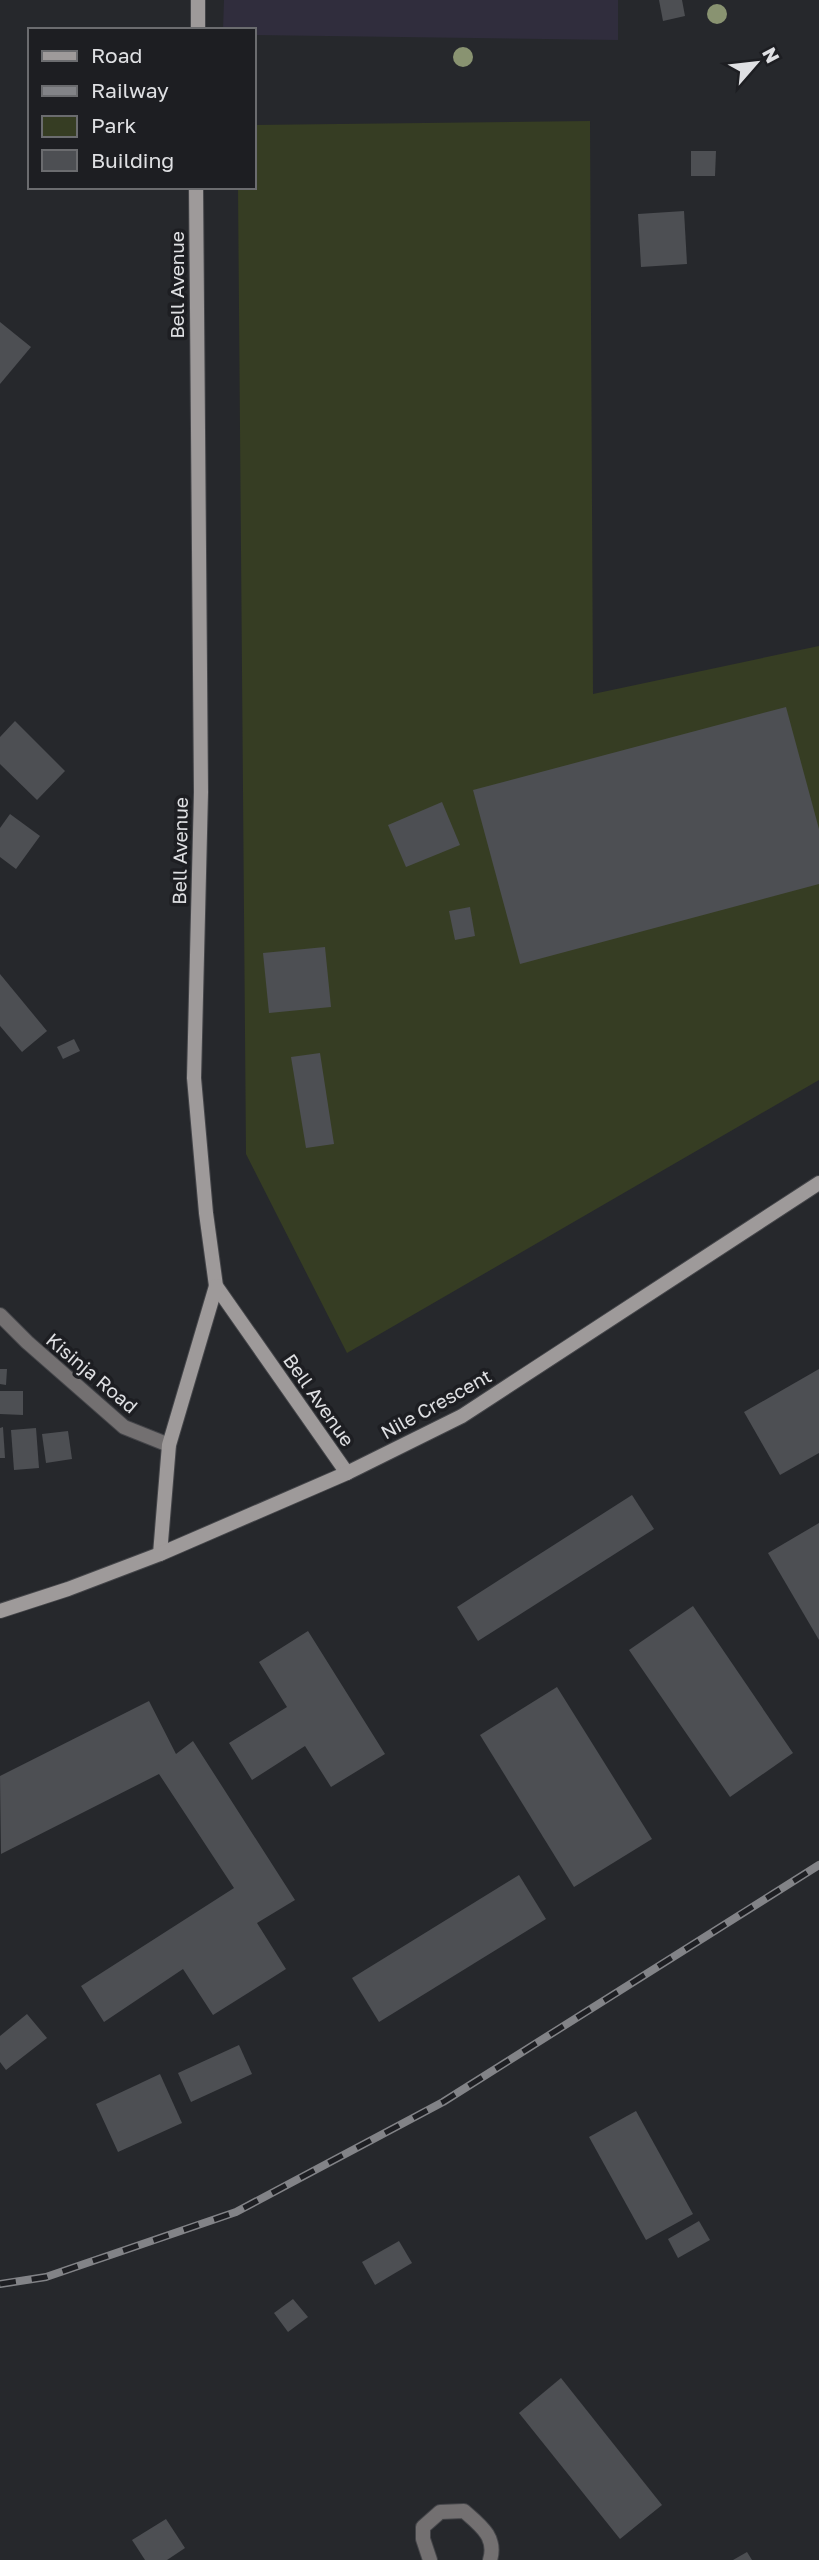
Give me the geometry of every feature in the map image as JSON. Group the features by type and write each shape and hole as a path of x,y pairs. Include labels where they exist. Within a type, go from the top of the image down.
{"street":[{"path":"198,0 198,28"},
{"name":"Bell Avenue","path":"196,189 201,792 194,1077 206,1213 216,1286 347,1474"},
{"name":"Nile Crescent","path":"0,1611 160,1554 347,1474 462,1416 819,1183"},
{"path":"160,1554 169,1445 216,1286"},
{"name":"Kisinja Road","path":"0,1315 124,1427 169,1445"},
{"path":"430,2560 423,2527 440,2512 464,2511 487,2530 492,2553 490,2560"}],"shaded area":[{"path":"224,0 618,0 618,40 256,35 256,28 223,28"}],"green space":[{"path":"590,121 593,694 819,646 819,1080 347,1353 246,1154 238,189 256,189 256,125"}],"building":[{"path":"659,0 682,0 685,16 663,21"},
{"path":"691,151 716,151 715,176 691,176"},
{"path":"684,211 687,264 641,267 638,214"},
{"path":"0,322 31,347 0,384"},
{"path":"786,707 819,829 819,884 520,964 473,790"},
{"path":"15,721 65,771 37,800 0,764 0,737"},
{"path":"442,802 460,845 406,867 388,825"},
{"path":"10,814 40,836 16,869 0,857 0,828"},
{"path":"470,907 475,936 455,940 449,911"},
{"path":"325,947 331,1007 269,1013 263,953"},
{"path":"0,974 47,1031 22,1052 0,1026"},
{"path":"74,1039 80,1051 63,1059 57,1047"},
{"path":"320,1053 334,1144 306,1148 291,1057"},
{"path":"0,1369 7,1369 6,1385 0,1384"},
{"path":"819,1369 819,1453 780,1475 744,1412"},
{"path":"0,1391 23,1391 23,1415 0,1414"},
{"path":"3,1427 5,1458 0,1458 0,1428"},
{"path":"36,1428 39,1468 14,1470 11,1430"},
{"path":"68,1431 72,1459 46,1463 42,1434"},
{"path":"632,1495 654,1529 478,1641 457,1607"},
{"path":"819,1523 819,1640 768,1553"},
{"path":"693,1606 793,1753 730,1797 629,1650"},
{"path":"308,1631 385,1754 331,1787 305,1746 252,1780 229,1743 287,1707 259,1662"},
{"path":"557,1687 652,1839 574,1887 480,1735"},
{"path":"149,1701 176,1754 193,1741 295,1900 257,1923 286,1969 213,2015 183,1969 104,2022 81,1986 234,1888 159,1774 1,1854 0,1776"},
{"path":"519,1875 546,1919 379,2022 352,1978"},
{"path":"27,2014 47,2038 6,2070 0,2062 0,2036"},
{"path":"239,2045 252,2074 191,2102 178,2073"},
{"path":"160,2074 182,2123 118,2152 96,2104"},
{"path":"636,2111 693,2214 646,2240 589,2137"},
{"path":"699,2221 710,2240 678,2258 668,2239"},
{"path":"399,2241 412,2263 375,2285 362,2262"},
{"path":"293,2299 308,2317 288,2332 274,2313"},
{"path":"561,2378 662,2505 620,2539 519,2413"},
{"path":"166,2519 185,2548 167,2560 145,2560 132,2540"},
{"path":"747,2552 752,2560 733,2560"}],"railway":[{"path":"0,2284 46,2277 236,2212 443,2102 819,1865"}]}
